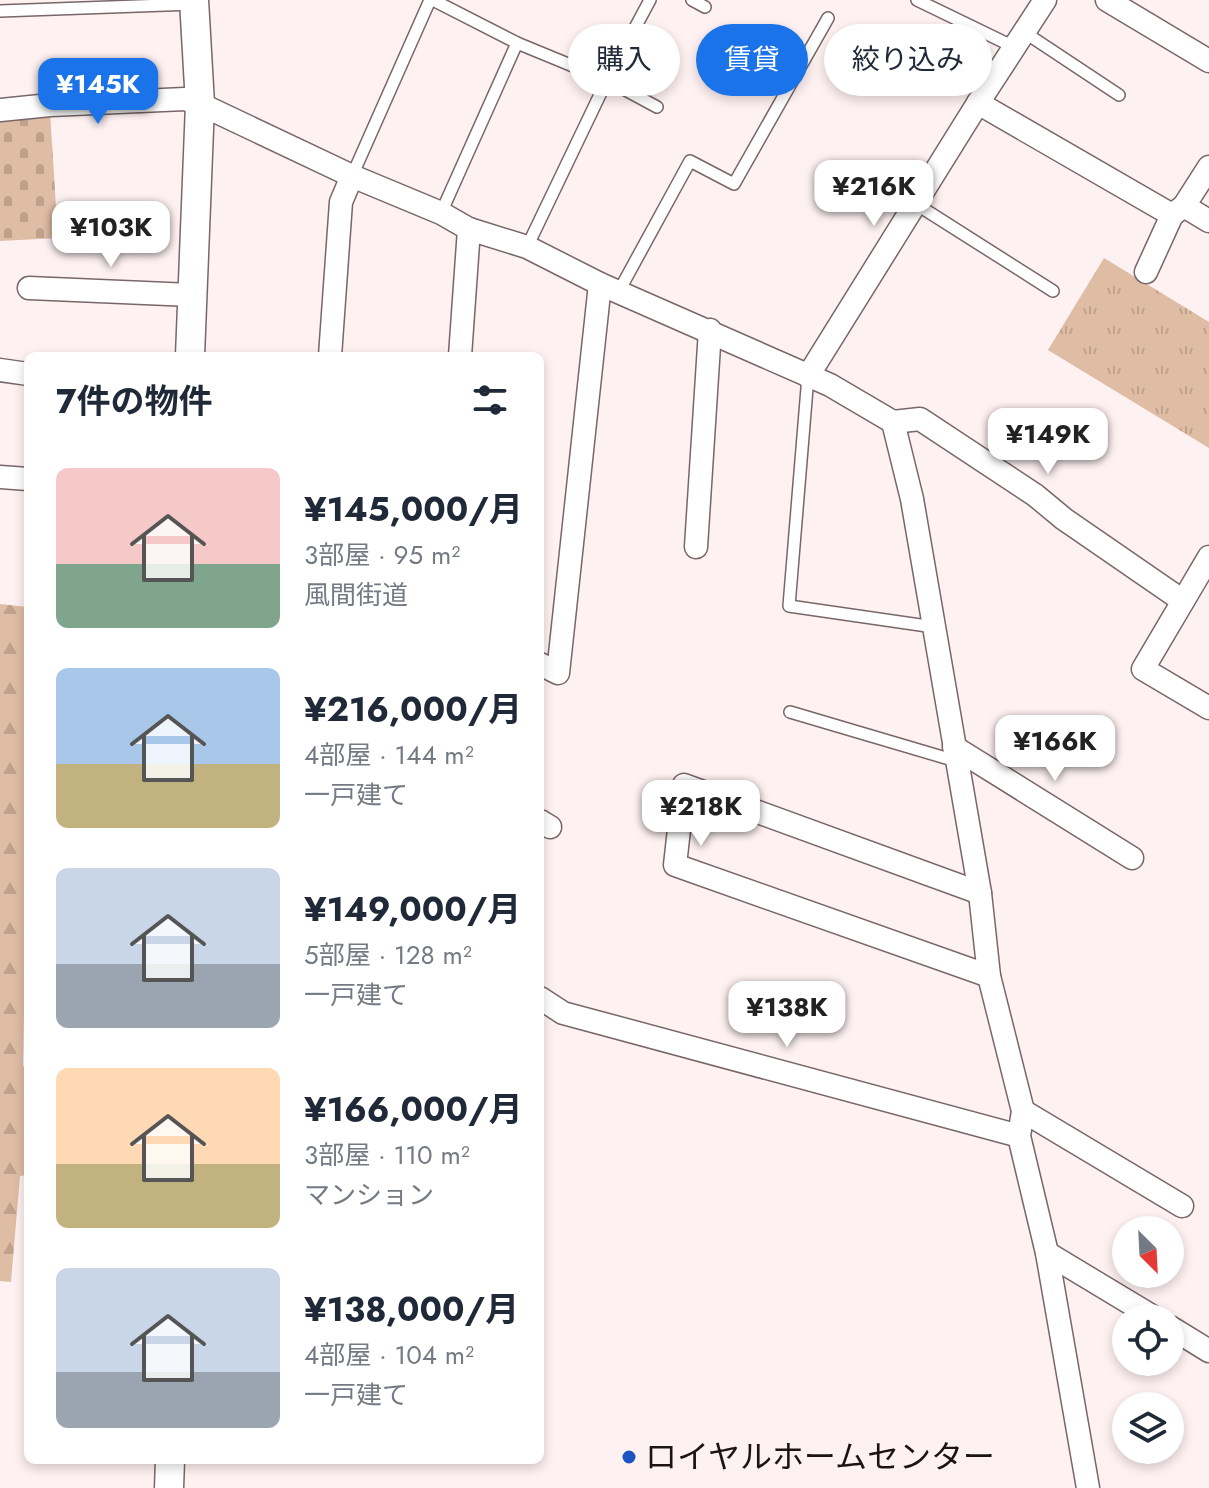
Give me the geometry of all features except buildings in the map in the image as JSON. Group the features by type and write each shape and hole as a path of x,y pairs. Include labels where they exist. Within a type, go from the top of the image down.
{"street":[{"path":"808,376 1045,0"},
{"path":"1107,0 1209,61"},
{"path":"190,352 200,104 194,2"},
{"path":"0,110 185,99 200,104 352,176 441,213 469,229 527,247 609,287 830,385 893,422 920,419 1035,495 1064,519 1183,601"},
{"path":"978,103 1178,211 1209,221"},
{"path":"1146,272 1178,211 1209,167"},
{"path":"330,352 341,202 352,176"},
{"path":"460,352 469,229"},
{"path":"544,666 558,673 609,287"},
{"path":"29,288 191,295"},
{"path":"696,547 710,330"},
{"path":"0,370 24,373"},
{"path":"893,422 912,499 980,893 989,976 1023,1111 1019,1136 1047,1253 1088,1488"},
{"path":"0,477 24,479"},
{"path":"1209,557 1143,669 1209,708"},
{"path":"955,754 1132,858"},
{"path":"980,893 684,785 675,865 989,976"},
{"path":"544,1001 563,1013 1019,1136"},
{"path":"1023,1111 1182,1206"},
{"path":"1047,1253 1132,1304"},
{"path":"1184,1336 1209,1351"},
{"path":"169,1488 170,1464"}],"lane":[{"path":"352,176 432,0 517,43 568,64"},
{"path":"637,24 650,0"},
{"path":"692,0 705,7"},
{"path":"917,0 1019,40 1119,95"},
{"path":"0,11 194,2"},
{"path":"609,287 690,161 734,184 828,18"},
{"path":"441,213 517,43"},
{"path":"527,247 599,96"},
{"path":"637,96 657,107"},
{"path":"916,204 1053,291"},
{"path":"808,376 789,606 934,627"},
{"path":"790,712 955,754"}],"green space":[{"path":"50,112 58,238 0,241 0,118"},
{"path":"1104,258 1209,322 1209,448 1048,350"},
{"path":"0,604 24,607 24,1176 20,1176 11,1282 0,1281"}],"place":[{"name":"ロイヤルホームセンター","path":"629,1457"}]}
